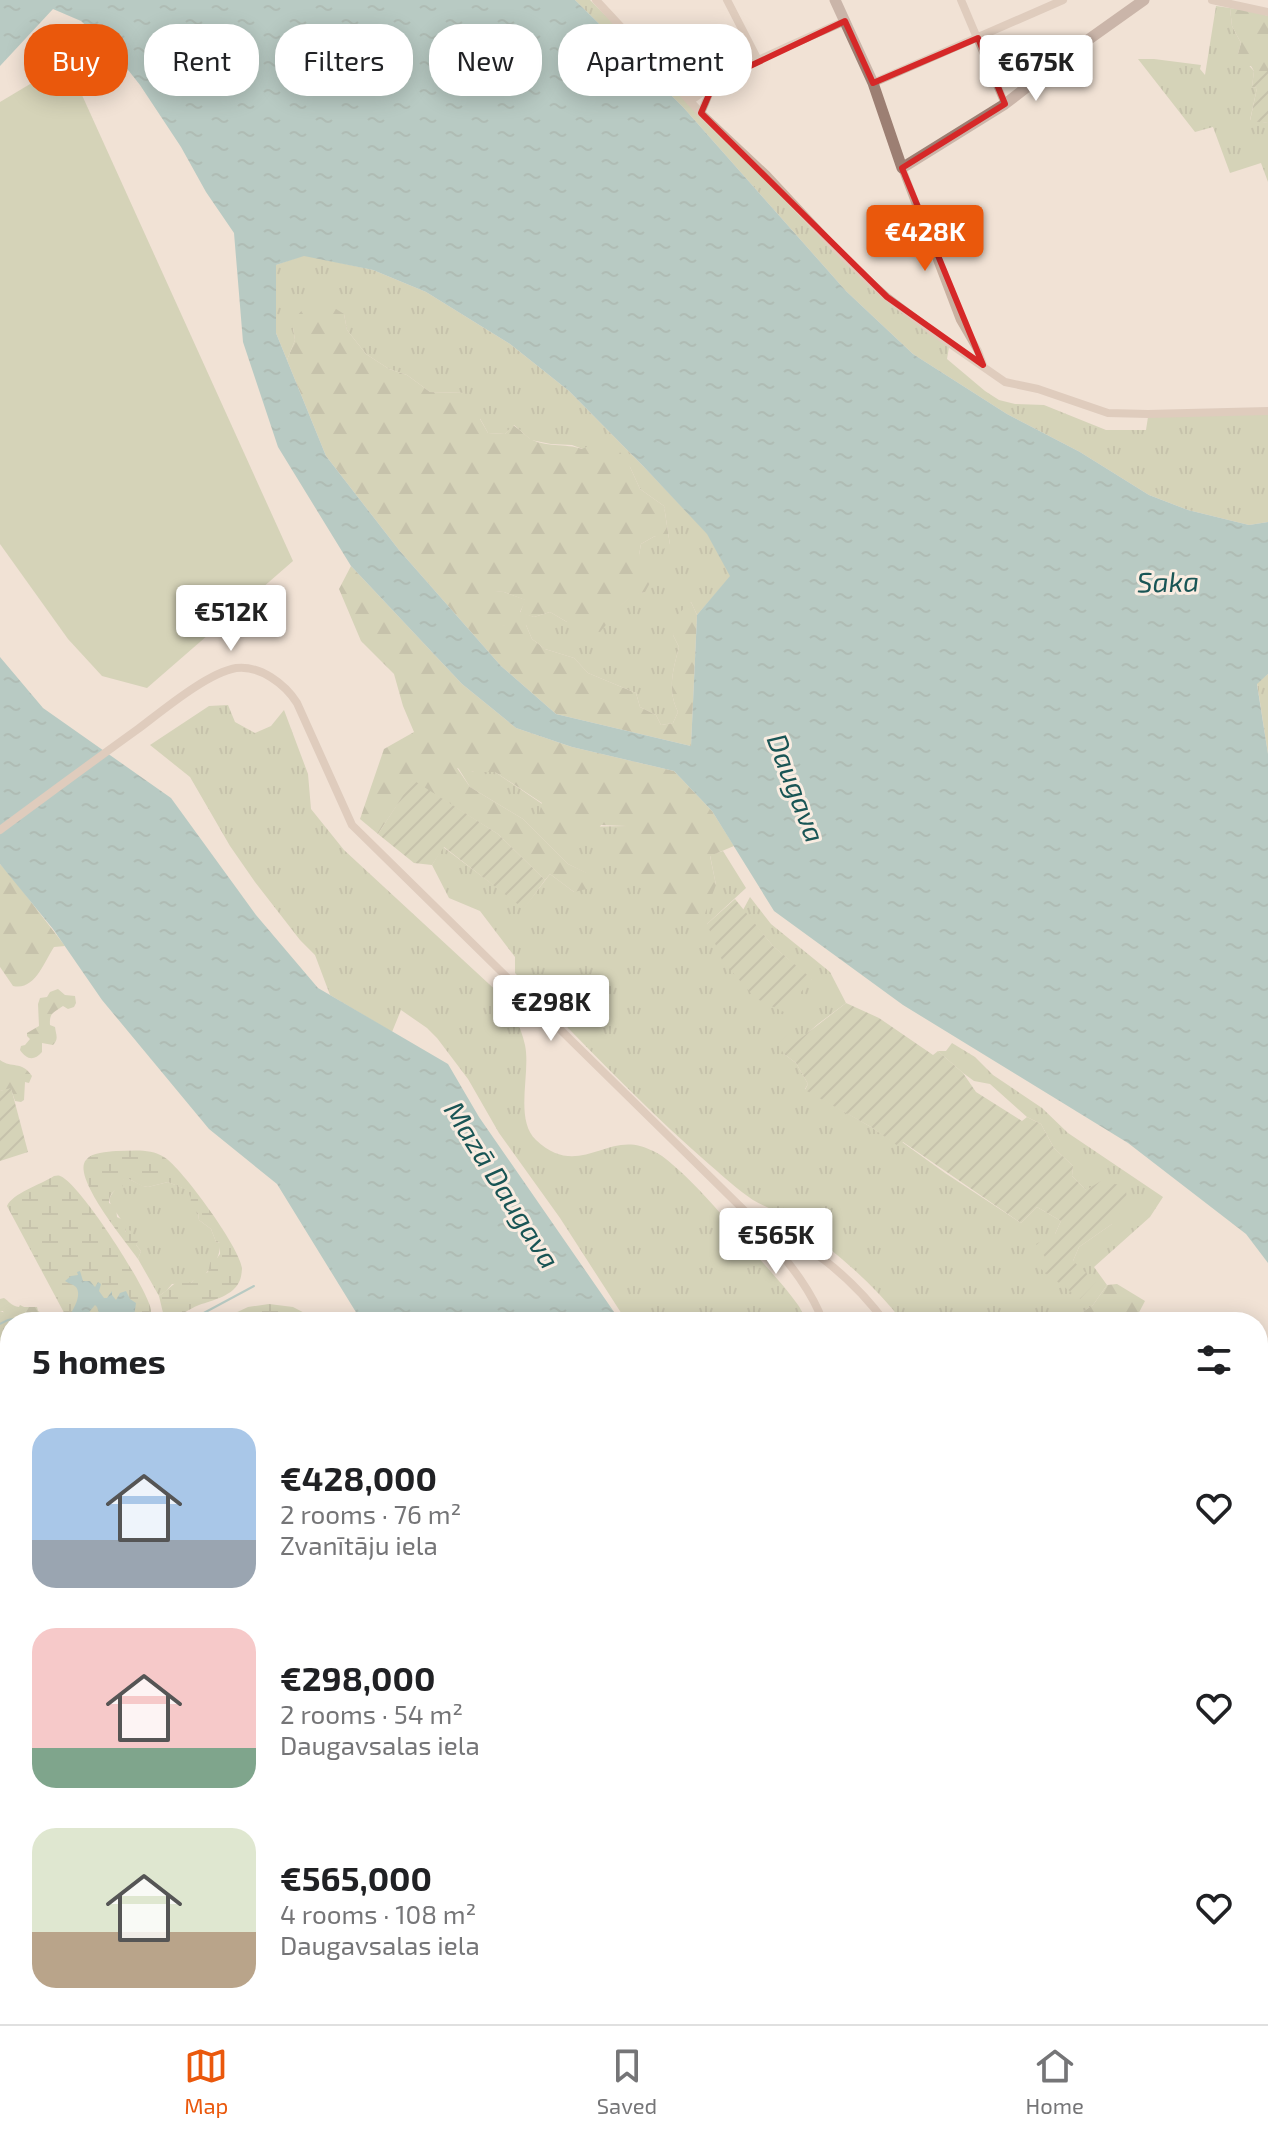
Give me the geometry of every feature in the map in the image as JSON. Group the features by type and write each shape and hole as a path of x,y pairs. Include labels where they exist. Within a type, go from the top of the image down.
{"street":[{"path":"596,0 701,113 887,297 1005,382 1038,389 1108,413 1268,411"},
{"path":"727,0 758,60"},
{"path":"835,0 873,83 960,320 983,365"},
{"path":"961,0 1005,104"},
{"path":"873,83 1063,0"},
{"path":"902,168 1005,104 1144,0"},
{"path":"1212,0 1258,5 1268,12"},
{"path":"752,63 845,21"},
{"path":"690,101 697,96"},
{"path":"701,113 708,96"},
{"path":"0,830 201,684 236,668 251,669 265,675 290,692 297,703 352,825 753,1219 807,1290 819,1312"},
{"path":"753,1219 773,1227 835,1268 877,1312"}],"highlighted area":[{"path":"845,21 873,83 978,38 1005,104 902,168 983,365 887,297 701,113 714,83"}],"green space":[{"path":"575,0 590,0 614,24 599,24"},
{"path":"1216,6 1230,8 1232,26 1241,43 1238,54 1254,71 1252,87 1257,88 1250,120 1268,123 1268,182 1261,163 1230,173 1213,127 1195,132 1138,59 1201,65 1200,69 1205,75"},
{"path":"1230,8 1268,16 1268,71 1254,71 1251,66 1239,68 1233,59 1241,43 1232,26"},
{"path":"1254,71 1268,71 1268,123 1250,121 1257,88 1252,87"},
{"path":"24,88 24,96 82,96 293,561 147,688 102,676 68,639 0,544 0,102"},
{"path":"672,96 686,96 834,252 949,347 947,359 999,400 1044,405 1106,430 1146,430 1148,417 1268,414 1268,522 1249,525 1188,510 1149,495 1080,452 1007,414 913,354 846,291"},
{"path":"304,255 373,270 426,292 510,344 569,391 708,534 731,576 697,615 691,602 673,635 679,647 672,680 678,712 673,723 661,725 656,715 640,707 636,693 588,673 574,658 545,649 532,639 526,625 501,626 487,590 526,600 520,612 534,617 550,612 567,622 619,607 633,594 645,592 639,555 641,544 655,536 670,545 664,506 640,489 630,467 572,445 531,440 514,425 505,434 488,433 466,393 430,392 407,375 389,369 366,354 347,330 344,314 293,328 295,340 287,360 276,333 276,265"},
{"path":"325,302 344,314 347,330 366,354 389,369 407,375 430,392 466,393 482,403 480,419 488,433 505,434 513,425 541,443 582,449 603,439 618,449 640,489 664,506 670,545 663,549 655,536 641,544 639,555 657,570 645,592 624,602 600,632 581,629 578,623 567,622 550,612 534,617 520,613 525,600 504,592 488,591 504,607 507,616 502,626 520,621 526,625 532,639 545,649 574,658 588,673 636,693 640,707 656,715 661,725 673,723 678,712 672,688 679,647 673,635 675,617 691,602 697,615 691,746 556,714 501,666 399,550 326,456 287,360 295,340 295,318 306,306"},
{"path":"351,566 462,684 516,728 572,747 674,771 712,811 734,846 710,856 716,885 704,916 679,919 643,890 615,860 626,826 601,825 592,838 576,827 557,842 536,824 542,803 495,772 457,768 470,787 523,819 568,864 587,873 591,888 574,892 550,874 545,880 498,834 413,781 378,834 360,819 384,749 414,732 394,674 361,641 339,589"},
{"path":"1268,674 1268,754 1257,683"},
{"path":"228,705 235,722 255,733 271,726 284,710 308,774 311,809 344,850 502,996 519,1025 525,1045 524,1108 529,1131 536,1140 550,1151 564,1156 590,1154 627,1144 662,1156 698,1188 781,1283 801,1312 621,1312 560,1218 499,1133 468,1079 437,1038 401,1010 392,1032 330,995 315,955 255,882 190,777 150,745 209,706"},
{"path":"457,766 474,772 495,772 576,827 627,826 716,885 710,855 723,851 746,888 707,924 812,980 773,946 743,910 750,897 771,924 830,972 846,1003 784,1054 796,1063 808,1084 805,1089 898,1145 902,1142 1021,1223 1037,1207 1061,1221 1055,1234 1073,1261 1079,1247 1112,1224 1072,1176 1073,1166 1054,1148 1041,1124 1027,1117 990,1084 974,1081 938,1051 946,1051 952,1043 975,1057 993,1075 1042,1108 1068,1133 1163,1197 1150,1217 1094,1267 1107,1285 1093,1305 1083,1312 894,1312 865,1280 821,1242 731,1183 635,1095 515,973 515,957 480,911 449,898 432,865 443,847 524,908 550,874 574,892 586,873 568,864 523,819 470,787"},
{"path":"413,780 498,834 545,880 524,909 444,847 432,865 414,863 378,834"},
{"path":"0,864 65,946 54,947 33,980 21,986 13,986 0,967"},
{"path":"735,899 773,946 812,979 784,1012 755,998 722,960 707,924"},
{"path":"58,989 65,995 75,996 76,1003 68,1009 63,1006 50,1017 50,1025 55,1027 57,1037 55,1043 42,1043 42,1052 36,1057 25,1056 20,1050 21,1046 30,1039 27,1033 39,1026 40,998"},
{"path":"846,1003 879,1018 933,1055 938,1051 963,1073 976,1092 1022,1121 1027,1117 1041,1124 1054,1148 1073,1166 1072,1176 1086,1190 1101,1181 1125,1186 1128,1203 1112,1224 1079,1247 1073,1261 1096,1282 1080,1299 1037,1266 1045,1257 1036,1244 1055,1234 1061,1221 1037,1207 1021,1223 903,1142 898,1146 805,1090 808,1084 796,1063 784,1054 778,1044 787,1035 796,1042"},
{"path":"0,1060 24,1068 32,1076 29,1083 25,1082 24,1100 21,1102 15,1101 11,1089 0,1091"},
{"path":"11,1088 28,1152 0,1161 0,1091"},
{"path":"153,1152 164,1157 184,1176 239,1258 241,1276 233,1290 186,1312 163,1312 159,1296 181,1280 191,1283 208,1272 211,1259 220,1254 220,1243 216,1242 211,1229 199,1220 198,1213 190,1207 191,1198 187,1190 168,1182 148,1187 124,1179 122,1187 111,1195 109,1203 116,1207 117,1217 128,1219 125,1230 130,1230 138,1241 136,1245 141,1251 138,1259 93,1195 86,1180 83,1168 86,1160 100,1153"},
{"path":"54,1176 60,1176 69,1183 112,1237 147,1298 151,1312 64,1312 7,1206 21,1193"},
{"path":"124,1179 148,1187 168,1182 188,1190 199,1220 211,1229 216,1242 220,1243 217,1259 207,1272 191,1283 172,1284 159,1296 138,1259 141,1251 136,1245 137,1241 126,1231 110,1203 110,1197"},
{"path":"1117,1284 1145,1301 1139,1312 1083,1312 1093,1305 1107,1285"},
{"path":"4,1298 19,1307 37,1307 40,1312 0,1311 0,1299"},
{"path":"269,1304 293,1307 303,1312 237,1312"}],"water":[{"path":"0,0 575,0 599,24 558,24 558,96 672,96 846,291 913,354 1007,414 1080,452 1149,495 1188,510 1249,525 1268,522 1268,674 1257,684 1268,754 1268,1263 1246,1234 1128,1143 903,1005 774,911 712,811 674,771 572,747 516,728 462,684 351,566 278,447 243,342 234,233 147,96 259,96 259,24 144,24 144,91 128,70 128,24 84,24 53,9 39,24 24,24 24,40 0,66","holes":["304,256 373,270 426,292 510,344 569,391 707,534 730,576 697,615 691,746 556,714 501,666 399,550 326,456 276,333 276,265"]},
{"name":"Mazā Daugava","path":"0,657 43,708 171,798 256,915 318,988 448,1064 479,1117 614,1312 356,1312 277,1184 209,1129 102,1000 53,929 0,864"},
{"path":"80,1271 83,1281 90,1281 95,1287 98,1282 101,1284 99,1291 104,1298 112,1291 116,1300 120,1293 126,1291 136,1303 135,1312 99,1312 95,1305 89,1312 72,1312 78,1290 65,1281 78,1275"}],"waterway":[{"path":"206,1312 254,1286"}],"water label":[{"name":"Saka","path":"1168,582"},
{"name":"Daugava","path":"796,788"}]}
